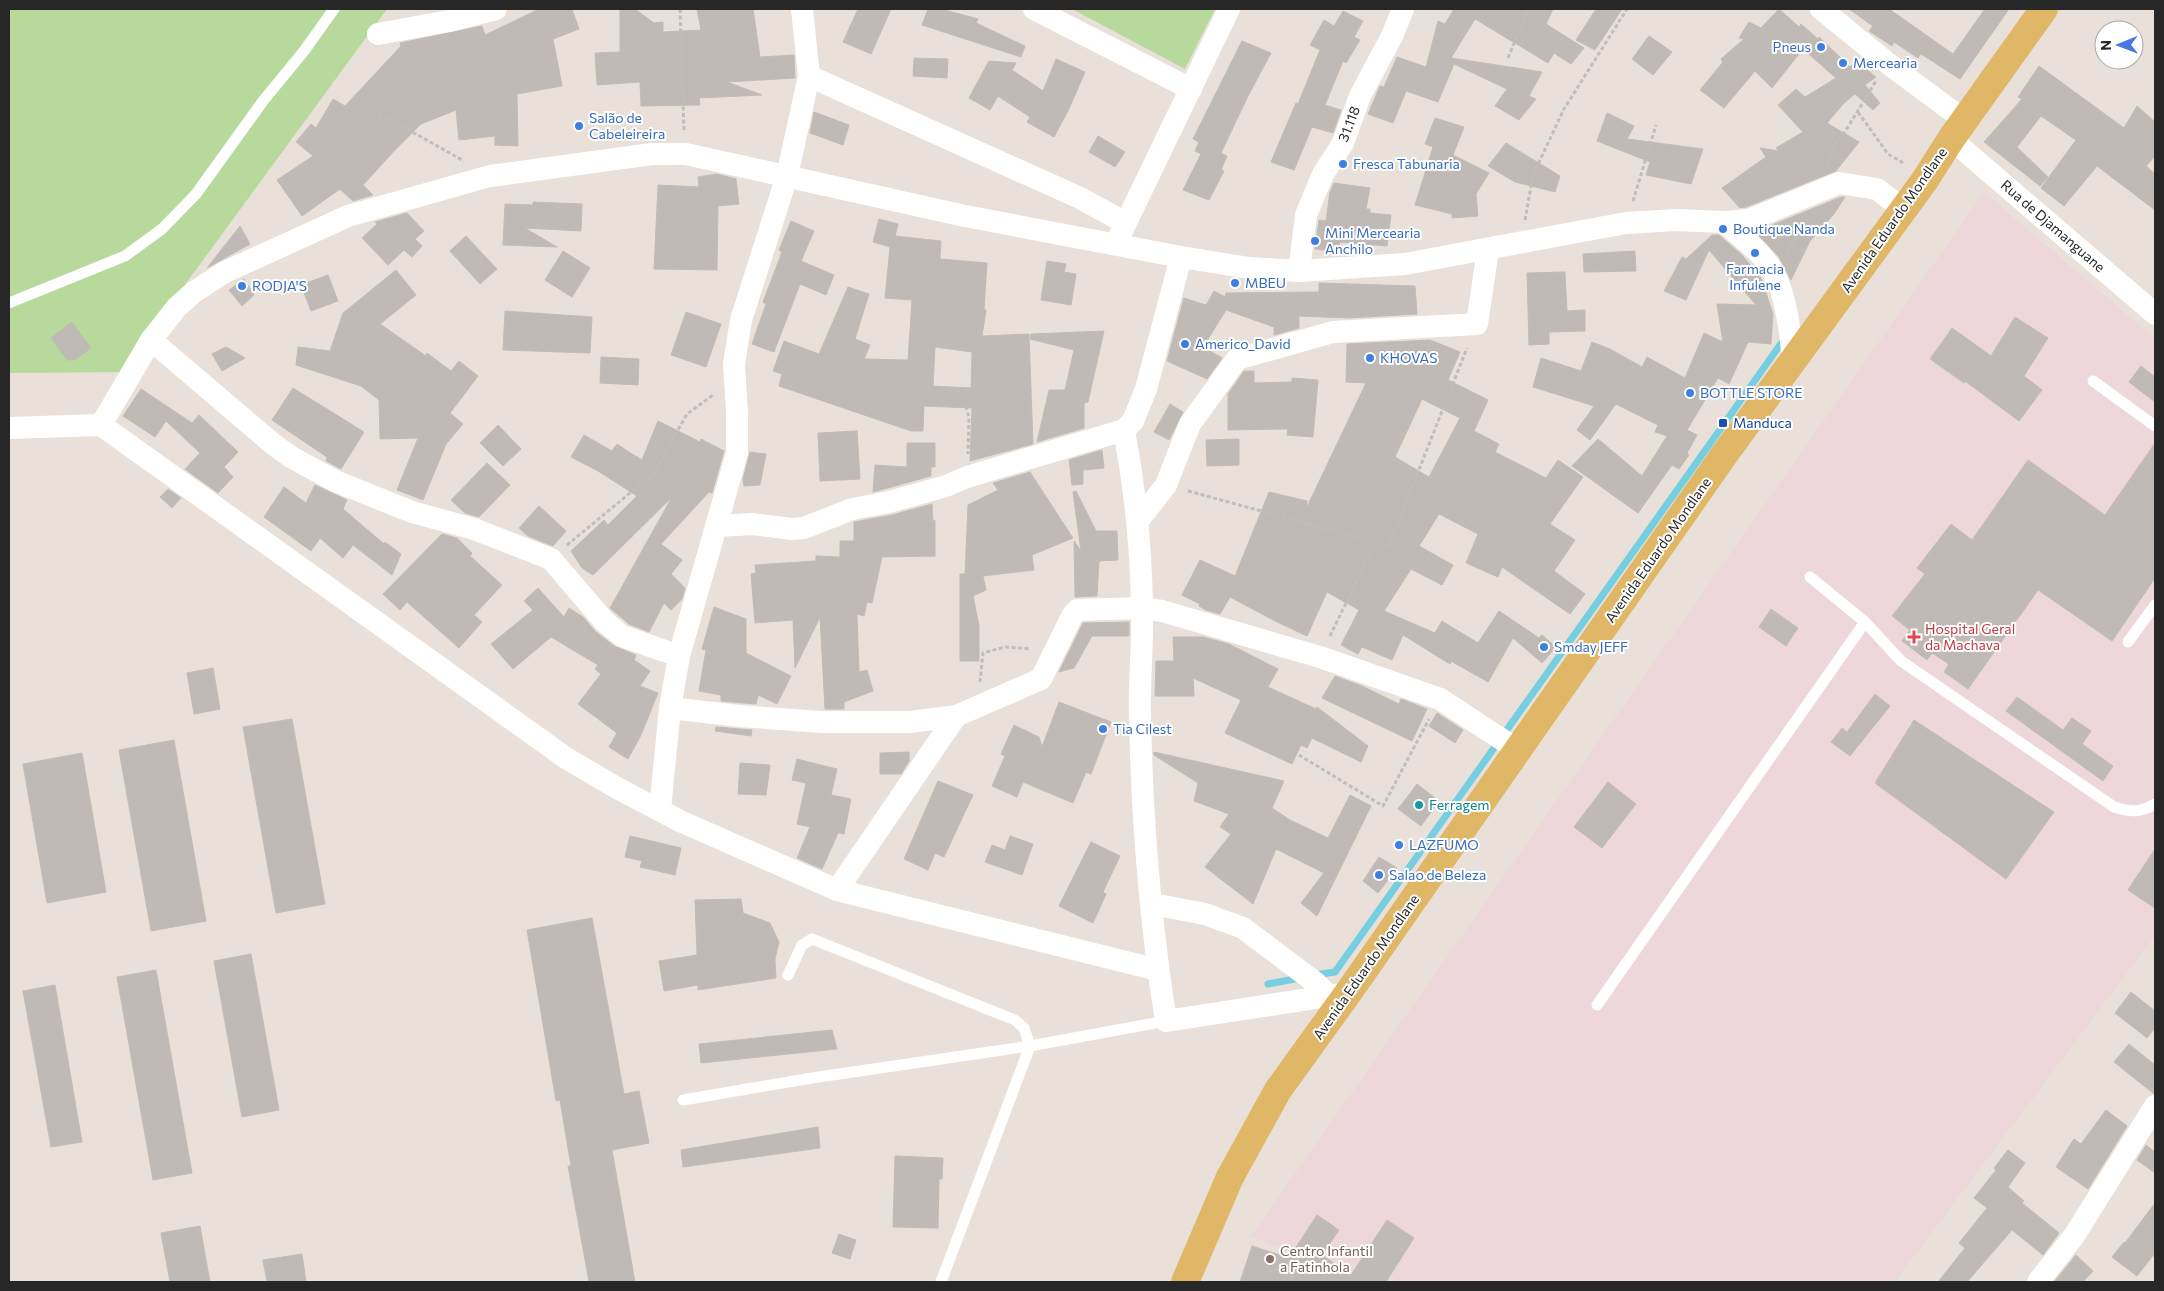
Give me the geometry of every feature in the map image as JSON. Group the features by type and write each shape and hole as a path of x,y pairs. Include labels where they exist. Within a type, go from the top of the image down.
{"main road":[{"name":"Avenida Eduardo Mondlane","path":"1185,1282 1230,1177 1273,1098 1339,995 1518,750 1724,455 1904,210 1958,129 2044,9"}],"street":[{"path":"378,34 449,21 496,9"},
{"path":"660,810 670,708 679,656 737,453 734,364 741,320 787,176 810,76 802,9"},
{"path":"1034,9 1191,89"},
{"path":"1116,244 1124,222 1229,9"},
{"name":"31.118","path":"1299,271 1306,215 1323,174 1342,143 1360,96 1392,36 1403,9"},
{"name":"Rua de Djamanguane","path":"1821,9 1890,65 2155,314"},
{"path":"810,76 1080,198 1124,222"},
{"path":"101,425 151,340 176,307 194,292 225,272 348,216 490,176 652,154 686,154 965,216 1181,258 1249,268 1299,271 1405,264 1626,223 1675,220 1724,222 1749,220 1839,183 1877,189 1904,210"},
{"path":"1724,222 1764,259 1774,272 1791,333 1793,362"},
{"path":"1138,521 1166,485 1190,424 1238,359 1333,332 1477,324 1488,250"},
{"path":"717,526 752,524 792,530 804,528 852,509 889,502 946,486 967,477 1124,430 1133,421 1146,389 1181,258"},
{"path":"151,340 273,444 291,457 335,481 412,512 474,528 551,558 604,621 622,636 679,656"},
{"path":"9,428 101,425 566,758 660,810 837,890 1158,970"},
{"path":"1124,430 1134,481 1138,521 1142,608 1140,714 1143,805 1158,970 1166,1021 1339,995"},
{"path":"670,708 739,716 822,722 910,722 956,716 1041,679 1077,610 1142,608 1162,611 1320,657 1440,699 1518,750"},
{"path":"837,890 956,716"},
{"path":"1152,904 1205,914 1242,928 1316,983 1339,995"},
{"path":"2038,1282 2074,1236 2155,1106"}],"lane":[{"path":"9,303 125,256 162,229 196,194 263,101 304,51 334,9"},
{"path":"2094,381 2155,426"},
{"path":"1810,577 1865,622 1901,661 2114,807 2130,812 2145,810 2155,804"},
{"path":"2128,642 2155,605"},
{"path":"1597,1005 1865,622"},
{"path":"788,975 802,945 812,939 1014,1020 1024,1028 1030,1046 941,1282"},
{"path":"683,1100 812,1078 1030,1046 1166,1021"}],"path":[{"path":"680,9 686,154"},
{"path":"1508,58 1528,9"},
{"path":"1522,243 1533,175 1564,109 1627,9"},
{"path":"1824,189 1826,169 1834,145 1858,112 1876,82 1890,65"},
{"path":"373,110 490,176"},
{"path":"1858,112 1888,154 1925,180"},
{"path":"1626,223 1656,125"},
{"path":"1774,272 1794,243 1797,234 1795,225"},
{"path":"1166,485 1375,542 1388,548 1477,324"},
{"path":"551,558 653,474 687,414 720,390"},
{"path":"966,406 969,439 967,477"},
{"path":"1320,657 1375,542"},
{"path":"983,653 1005,647 1026,648 1053,653"},
{"path":"1299,756 1384,806 1440,699"}],"shaded area":[{"name":"Hospital Geral da Machava","path":"1984,192 2155,339 2155,936 1895,1282 1367,1282 1345,1266 1324,1266 1251,1236"}],"green space":[{"path":"9,9 387,9 121,372 9,373"},
{"path":"1072,9 1215,9 1185,69"}],"building":[{"path":"539,9 572,9 579,29 553,39 562,86 517,94 518,146 495,145 495,136 459,140 456,110 421,124 395,150 363,185 373,195 353,201 340,189 302,216 277,180 313,156 296,142 311,124 316,128 333,99 345,106 401,46 400,43 482,26 485,35"},
{"path":"620,9 635,9 654,23 663,22 663,32 701,30 697,9 753,9 760,57 794,55 795,78 727,82 762,95 699,98 700,105 641,106 640,82 597,85 595,53 620,52"},
{"path":"858,9 891,9 871,54 843,42"},
{"path":"928,9 941,9 978,19 976,23 1025,46 1021,57 922,25"},
{"path":"1454,9 1553,9 1546,24 1584,48 1571,64 1554,53 1548,63 1475,19 1451,58 1542,72 1529,96 1536,99 1519,120 1495,106 1507,89 1454,64 1438,102 1406,91 1393,123 1368,114 1380,86 1384,87 1397,57 1426,67 1438,21 1445,24"},
{"path":"1596,9 1622,9 1595,50 1576,40"},
{"path":"1779,9 1799,27 1801,24 1818,39 1819,37 1850,67 1856,61 1876,77 1865,85 1880,103 1873,110 1855,94 1844,103 1827,123 1859,142 1836,171 1740,208 1722,188 1766,157 1760,148 1779,151 1776,148 1803,132 1778,105 1796,89 1805,97 1836,78 1803,49 1772,88 1755,71 1724,108 1700,90 1723,62 1721,59 1744,39 1739,38 1749,22 1761,28"},
{"path":"1849,9 1889,9 1953,54 1985,9 2009,9 1960,79 1921,54 1918,58 1894,42 1892,46 1869,31 1873,26"},
{"path":"1343,11 1363,21 1354,37 1360,40 1346,63 1343,61 1325,105 1341,110 1333,133 1312,127 1294,170 1271,162 1320,50 1310,45 1324,20 1334,26"},
{"path":"1649,36 1672,52 1653,75 1632,59"},
{"path":"1242,41 1271,53 1221,153 1227,156 1221,170 1224,171 1209,200 1183,190 1201,154 1195,151 1199,142 1193,139"},
{"path":"914,58 948,59 947,78 913,76"},
{"path":"1056,59 1085,72 1054,137 1027,122 1030,117 998,96 990,110 969,98 989,61 1016,63 1012,70 1043,91"},
{"path":"2039,66 2124,128 2137,106 2155,122 2155,156 2146,166 2155,174 2155,210 2097,166 2064,206 2041,188 2076,140 2041,116 2017,147 2048,177 2040,186 1984,142 2022,99 2018,97"},
{"path":"814,112 849,125 843,145 810,133"},
{"path":"1607,113 1634,126 1627,139 1703,149 1691,184 1646,175 1650,162 1597,141"},
{"path":"1435,118 1464,127 1453,155 1489,173 1476,194 1478,216 1452,218 1452,214 1415,205 1433,147 1425,144"},
{"path":"1098,136 1125,152 1115,167 1089,152"},
{"path":"1506,143 1560,176 1555,192 1515,182 1488,166"},
{"path":"717,174 736,179 739,204 718,206 717,270 654,269 658,185 699,187 698,177"},
{"path":"1334,183 1370,188 1366,209 1370,209 1370,213 1391,215 1387,246 1340,242 1338,252 1315,249 1319,220 1326,221 1330,192"},
{"path":"1845,197 1834,214 1810,241 1791,280 1779,257 1755,232"},
{"path":"533,202 582,204 581,231 525,228 557,247 503,245 505,204 533,205"},
{"path":"407,213 424,231 415,239 422,246 412,257 404,250 388,265 362,238 377,224 375,222"},
{"path":"879,219 898,224 895,236 941,241 940,259 987,263 984,310 986,310 982,336 1029,334 1033,444 970,461 972,408 924,406 923,431 911,431 779,386 782,374 773,371 784,341 819,354 848,287 869,294 855,339 870,345 864,359 908,360 912,300 885,298 890,247 873,242","holes":["935,347 972,352 971,388 933,386"]},
{"path":"791,221 814,231 801,261 834,275 826,295 800,284 774,352 752,344 766,304 763,302 782,252 779,250"},
{"path":"240,226 250,244 207,268"},
{"path":"1712,235 1719,235 1742,255 1761,278 1773,314 1771,344 1748,342 1729,384 1718,378 1687,430 1697,435 1687,453 1689,455 1679,469 1672,465 1638,513 1572,466 1598,439 1642,476 1667,436 1655,432 1658,425 1616,404 1590,440 1577,430 1594,406 1533,387 1541,358 1581,371 1592,342 1610,349 1642,367 1647,357 1685,378 1704,333 1723,342 1717,304 1756,305 1709,250 1686,300 1664,291 1682,257 1686,259"},
{"path":"466,236 497,269 480,284 450,251"},
{"path":"563,251 590,268 572,297 545,280"},
{"path":"1635,251 1636,271 1584,272 1583,254"},
{"path":"1047,261 1066,264 1064,272 1076,274 1071,305 1041,300"},
{"path":"396,270 416,295 380,324 426,356 427,353 451,371 459,361 478,376 450,413 463,424 446,444 423,500 397,490 418,438 380,439 379,400 361,386 296,365 298,347 330,351 343,313"},
{"path":"1565,272 1567,311 1585,310 1585,331 1549,332 1549,344 1529,345 1527,273"},
{"path":"328,275 338,301 311,311 301,285"},
{"path":"244,279 254,295 242,306 229,290"},
{"path":"1319,283 1415,286 1417,314 1348,318 1299,316 1299,328 1274,335 1274,327 1226,310 1203,347 1222,358 1207,379 1167,361 1184,298 1206,305 1214,291 1225,297 1226,293 1319,292"},
{"path":"505,311 592,317 590,353 503,350"},
{"path":"686,312 721,324 706,367 671,355"},
{"path":"2015,317 2048,338 2024,376 2042,390 2019,421 1965,381 1964,383 1930,359 1952,328 1991,356"},
{"path":"72,322 91,348 74,360 67,360 51,338"},
{"path":"1104,331 1088,402 1084,403 1084,428 1037,442 1049,390 1065,390 1074,350 1030,339 1031,334"},
{"path":"1430,340 1460,352 1448,380 1488,400 1474,431 1499,444 1495,452 1546,478 1558,460 1583,477 1550,524 1575,540 1554,571 1585,594 1570,614 1502,567 1498,577 1466,563 1478,534 1439,514 1419,546 1453,565 1442,585 1411,569 1384,611 1435,633 1442,621 1478,643 1499,611 1539,638 1542,635 1556,647 1542,663 1513,638 1488,682 1451,661 1450,664 1403,635 1392,660 1362,647 1358,654 1341,645 1359,610 1327,592 1307,636 1230,597 1220,614 1206,610 1199,606 1200,604 1182,595 1200,560 1235,576 1269,492 1307,501 1306,509 1366,383 1346,382 1347,344","holes":["1422,399 1460,418 1429,477 1395,457"]},
{"path":"226,347 245,358 222,371 212,354"},
{"path":"601,357 639,359 638,385 600,383"},
{"path":"2141,366 2155,377 2155,402 2129,382"},
{"path":"1244,371 1254,371 1254,383 1292,382 1292,378 1318,380 1313,437 1287,435 1288,429 1228,430 1228,394"},
{"path":"293,388 364,432 341,469 326,461 327,457 272,420"},
{"path":"141,389 192,423 199,415 238,452 224,467 233,477 218,493 185,469 200,453 166,421 155,437 123,416"},
{"path":"1170,404 1183,412 1169,440 1154,432"},
{"path":"658,421 700,442 701,439 724,451 712,493 709,492 661,544 682,560 671,574 685,588 682,599 671,610 664,603 649,632 629,624 610,608 672,497 593,575 582,568 571,551 604,520 608,525 637,496 598,471 571,457 584,435 612,451 617,444 635,456 635,460 636,456 642,460"},
{"path":"498,425 521,449 503,466 480,443"},
{"path":"857,431 860,479 820,481 818,433"},
{"path":"1239,439 1239,465 1207,466 1206,440"},
{"path":"907,443 935,443 935,467 931,467 931,476 873,492 875,465 907,467"},
{"path":"2155,443 2155,578 2112,641 2038,590 1968,689 1944,672 1949,664 1932,653 1927,660 1902,641 1910,630 1892,616 1925,574 1917,568 1951,524 1972,540 2028,460 2105,515"},
{"path":"1102,450 1104,468 1083,470 1083,484 1072,485 1069,460"},
{"path":"750,452 766,454 760,485 744,486 743,479"},
{"path":"487,463 510,485 479,517 465,513 451,500"},
{"path":"1030,472 1073,538 1032,555 1034,570 983,576 986,590 973,596 979,626 979,661 960,661 960,574 965,574 968,505 998,490 993,483"},
{"path":"315,485 347,500 343,509 384,544 385,542 401,554 392,575 353,545 343,558 320,538 311,551 264,517 284,487 306,503"},
{"path":"168,489 181,498 172,508 160,497"},
{"path":"1076,491 1096,531 1117,531 1118,560 1099,561 1097,596 1075,597 1074,541 1081,551 1073,492"},
{"path":"932,504 933,522 935,520 935,556 882,557 872,603 867,602 864,616 857,614 859,672 867,670 873,691 844,702 844,709 825,709 820,617 795,668 793,620 755,623 751,574 756,573 755,565 816,561 816,556 840,557 840,541 854,541 854,522 892,515"},
{"path":"539,506 566,531 553,546 528,536 519,528"},
{"path":"442,534 457,538 472,553 470,556 502,585 474,615 482,622 459,648 407,602 400,610 383,594"},
{"path":"538,588 564,617 569,608 583,617 595,631 614,646 636,655 634,660 650,671 640,686 658,693 641,735 628,759 609,747 617,733 578,704 601,674 595,669 598,665 551,637 513,669 491,644 533,610 524,601"},
{"path":"714,607 746,619 746,653 791,676 777,704 758,695 756,704 721,701 721,695 699,691 706,650 702,649"},
{"path":"1771,609 1798,628 1786,646 1759,627"},
{"path":"1129,622 1129,636 1092,636 1074,668 1059,672 1083,623"},
{"path":"1173,637 1203,637 1229,644 1278,669 1268,687 1316,709 1317,707 1368,746 1361,762 1312,738 1307,748 1301,745 1292,764 1225,733 1241,700 1193,678 1194,696 1155,696 1156,661 1174,661"},
{"path":"213,668 220,709 194,714 187,673"},
{"path":"1335,676 1362,686 1399,704 1401,699 1427,709 1412,741 1322,698"},
{"path":"1875,694 1890,706 1850,756 1831,742 1842,728 1847,732"},
{"path":"2017,697 2063,730 2072,718 2091,731 2082,744 2113,766 2103,781 2006,711"},
{"path":"1059,702 1111,722 1091,774 1086,772 1073,803 1023,782 1017,797 992,786 1005,756 1001,754 1014,725 1039,737 1042,747"},
{"path":"1437,713 1463,730 1455,743 1429,726"},
{"path":"292,719 325,904 276,913 243,727"},
{"path":"1914,720 2054,812 2006,879 1875,783"},
{"path":"716,727 752,730 751,736 715,731"},
{"path":"174,740 206,921 151,931 119,750"},
{"path":"909,752 909,761 901,774 880,774 880,753"},
{"path":"1154,752 1284,781 1272,808 1290,820 1328,838 1350,795 1371,806 1317,916 1301,903 1324,873 1276,849 1253,904 1205,867 1231,834 1220,827 1229,814 1194,801 1198,783 1154,755"},
{"path":"82,753 106,892 47,903 23,764"},
{"path":"797,759 837,769 831,795 851,799 844,834 838,833 822,869 797,858 810,827 797,824 806,783 792,780"},
{"path":"740,763 770,765 766,795 738,794"},
{"path":"938,781 973,795 944,857 935,853 928,870 904,859"},
{"path":"1608,782 1636,804 1602,848 1574,827"},
{"name":"Ferragem","path":"1417,784 1439,801 1421,826 1398,809"},
{"path":"630,836 681,848 675,875 640,867 642,861 625,857"},
{"path":"1010,836 1033,844 1022,875 985,862 992,845 1005,850"},
{"path":"1091,842 1120,856 1103,892 1106,894 1093,923 1059,906"},
{"path":"2155,849 2155,908 2128,890"},
{"path":"1379,857 1397,868 1378,893 1363,881"},
{"path":"741,899 743,913 770,923 779,942 775,959 776,978 698,990 698,985 664,991 659,961 697,955 695,900"},
{"path":"592,918 624,1094 639,1091 649,1143 612,1150 635,1282 589,1282 568,1166 571,1166 560,1100 556,1101 527,930"},
{"path":"251,954 279,1110 242,1117 214,961"},
{"path":"156,970 192,1173 153,1180 117,977"},
{"path":"55,985 82,1142 51,1147 23,991"},
{"path":"2131,992 2155,1011 2155,1028 2147,1038 2115,1013"},
{"path":"832,1030 837,1049 701,1063 699,1044"},
{"path":"2129,1044 2155,1065 2155,1093 2114,1062"},
{"path":"2106,1110 2127,1126 2088,1189 2056,1167 2074,1139 2081,1144"},
{"path":"818,1127 820,1148 683,1167 681,1150"},
{"path":"2146,1145 2155,1152 2155,1173 2137,1160"},
{"path":"2008,1150 2025,1163 2008,1187 2024,1201 2022,1203 2059,1233 2043,1255 2012,1230 1967,1282 1938,1282 1965,1248 1959,1243 1987,1208 1974,1198 1996,1170 1994,1168"},
{"path":"895,1156 943,1158 942,1179 939,1179 938,1228 893,1227"},
{"path":"2155,1203 2155,1253 2137,1276 2112,1257"},
{"path":"1317,1215 1339,1230 1322,1255 1351,1275 1387,1220 1414,1238 1386,1282 1240,1282 1252,1246 1289,1258"},
{"path":"200,1226 210,1282 170,1282 161,1233"},
{"path":"839,1234 856,1240 850,1259 832,1253"},
{"path":"302,1254 306,1282 267,1282 263,1260"},
{"path":"2076,1255 2093,1271 2083,1282 2054,1282"}],"waterway":[{"path":"1315,975 1335,972 1785,338"},
{"path":"1268,984 1300,978"}],"place":[{"name":"Pneus","path":"1821,47"},
{"name":"Mercearia","path":"1843,63"},
{"name":"Salão de Cabeleireira","path":"579,126"},
{"name":"Fresca Tabunaria","path":"1343,164"},
{"name":"Boutique Nanda","path":"1723,229"},
{"name":"Mini Mercearia Anchilo","path":"1315,241"},
{"name":"Farmacia Infulene","path":"1755,253"},
{"name":"MBEU","path":"1235,283"},
{"name":"RODJA'S","path":"242,286"},
{"name":"Americo_David","path":"1185,344"},
{"name":"KHOVAS","path":"1370,358"},
{"name":"BOTTLE STORE","path":"1690,393"},
{"name":"Manduca","path":"1723,423"},
{"name":"Hospital Geral da Machava","path":"1914,637"},
{"name":"Smday JEFF","path":"1544,647"},
{"name":"Tia Cilest","path":"1103,729"},
{"name":"Ferragem","path":"1419,805"},
{"name":"LAZFUMO","path":"1399,845"},
{"name":"Salao de Beleza","path":"1379,875"},
{"name":"Centro Infantil a Fatinhola","path":"1270,1259"}]}
